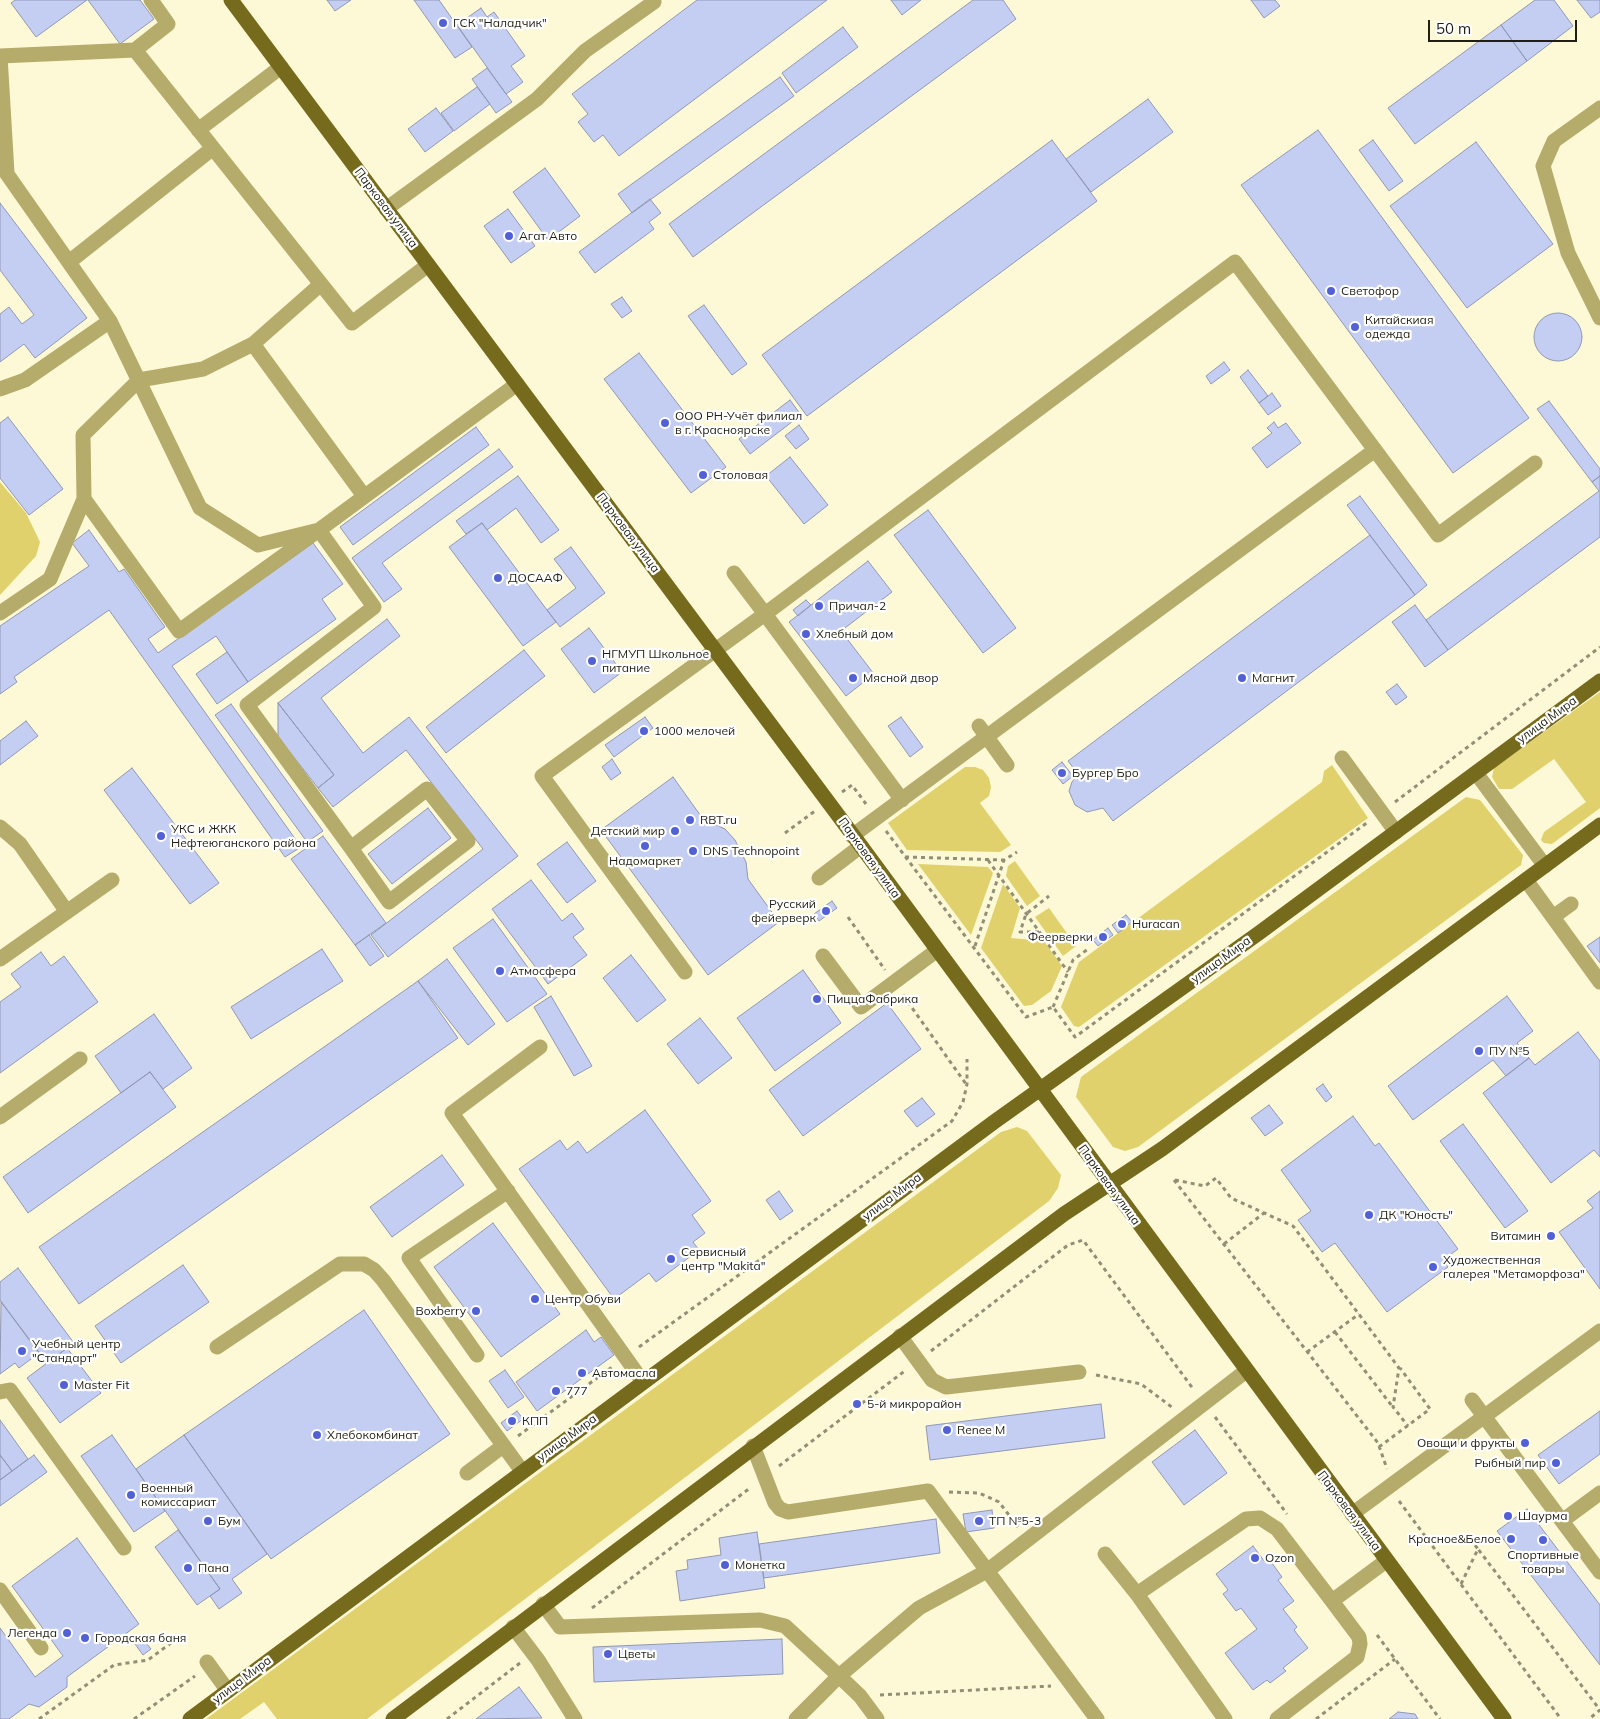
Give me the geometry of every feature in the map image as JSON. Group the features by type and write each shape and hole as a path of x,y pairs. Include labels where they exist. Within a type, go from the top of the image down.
{"main road":[{"name":"Парковая улица","path":"231,0 828,802 1108,1185 1504,1719"},
{"name":"улица Мира","path":"190,1719 642,1382 1600,681"},
{"path":"393,1719 543,1604 1064,1214 1170,1143 1600,825"}],"lane":[{"path":"151,0 168,24 135,50 0,56 3,168 110,321 200,508 258,545 319,530"},
{"path":"386,209 537,100 585,51 654,2"},
{"path":"135,50 352,323 428,265"},
{"path":"198,130 281,66"},
{"path":"1600,108 1554,141 1543,166 1568,253 1600,318"},
{"path":"69,262 212,148"},
{"path":"685,972 542,776 764,614 1235,262 1438,535 1535,463"},
{"path":"0,613 50,579 84,499 83,435 139,380 203,370 253,344 321,284"},
{"path":"0,389 25,380 110,321"},
{"path":"253,344 364,496"},
{"path":"84,499 179,631 517,384"},
{"path":"819,878 877,818 902,800 983,732 1375,450"},
{"path":"319,530 374,607 247,705 389,902 468,841 427,789 351,848"},
{"path":"734,573 902,800"},
{"path":"983,732 1007,765"},
{"path":"1342,758 1396,832"},
{"path":"1476,773 1545,866"},
{"path":"0,827 20,844 67,912"},
{"path":"0,959 112,880"},
{"path":"1526,880 1600,982"},
{"path":"1553,917 1571,904"},
{"path":"823,956 861,1007 936,950"},
{"path":"540,1047 452,1113 642,1382"},
{"path":"0,1117 80,1059"},
{"path":"477,1355 409,1258 508,1191"},
{"path":"217,1347 340,1264 364,1264 374,1270 383,1280 522,1471"},
{"path":"1352,1514 1392,1484 1422,1470 1484,1417 1600,1331"},
{"path":"900,1336 932,1380 946,1387 1080,1372"},
{"path":"796,1719 839,1676 919,1608 987,1571 1246,1371"},
{"path":"0,1392 10,1390 124,1548"},
{"path":"1472,1400 1600,1572"},
{"path":"467,1473 504,1446"},
{"path":"753,1446 775,1503 780,1509 788,1512 928,1491 1097,1719"},
{"path":"1562,1521 1600,1493"},
{"path":"1137,1594 1246,1519 1260,1518 1277,1529 1359,1637 1360,1644 1357,1657 1277,1719"},
{"path":"1105,1554 1137,1594 1225,1719"},
{"path":"1332,1602 1386,1561"},
{"path":"0,1590 40,1648"},
{"path":"543,1604 560,1627 760,1620 785,1626 860,1696 877,1719"},
{"path":"513,1627 538,1660 575,1719"},
{"path":"207,1662 228,1691"}],"path":[{"path":"1053,1007 1075,1037 1382,812 1600,647"},
{"path":"785,833 852,784 1026,1016 1053,1007 1073,960 1088,949"},
{"path":"905,857 1004,860 1016,852"},
{"path":"988,860 1068,972"},
{"path":"975,947 1004,860"},
{"path":"1040,932 1020,932 1026,914 1050,896"},
{"path":"848,918 967,1084"},
{"path":"504,1446 952,1120 963,1102 967,1084 967,1059"},
{"path":"1379,1447 1430,1409 1293,1226 1231,1198 1216,1178 1204,1186 1174,1180 1308,1352 1379,1447 1398,1499 1561,1719"},
{"path":"1224,1244 1264,1213"},
{"path":"1082,1240 1292,1521"},
{"path":"1308,1352 1358,1314"},
{"path":"1335,1332 1408,1426"},
{"path":"1393,1407 1399,1368"},
{"path":"1080,1372 1141,1384 1186,1417"},
{"path":"928,1491 979,1493 999,1502 1027,1540"},
{"path":"1470,1539 1600,1710 1588,1719"},
{"path":"1461,1584 1478,1549"},
{"path":"1373,1629 1440,1719"},
{"path":"39,1719 114,1664 148,1660 171,1643"},
{"path":"1316,1719 1395,1659"},
{"path":"134,1719 195,1676"},
{"path":"860,1696 1051,1686 1082,1698"}],"shaded area":[{"path":"0,482 26,513 40,542 36,556 0,595"},
{"path":"1600,692 1600,808 1552,844 1544,843 1541,840 1544,832 1586,802 1554,759 1512,789 1499,789 1492,777 1494,768"},
{"path":"1332,765 1368,818 1079,1027 1074,1026 1061,1007 1079,962 1322,782 1324,771"},
{"path":"965,767 975,767 983,770 989,778 991,787 989,796 980,803 1011,845 1000,852 907,850 888,823"},
{"path":"1466,797 1480,800 1523,855 1521,865 1138,1147 1125,1151 1113,1147 1076,1097 1081,1077"},
{"path":"1015,861 1040,896 1027,906 1006,876 1008,866"},
{"path":"918,864 988,867 993,873 971,935"},
{"path":"1003,884 1020,908 1011,938 1044,941 1062,966 1051,991 1032,1005 1024,1006 981,948"},
{"path":"1049,908 1076,946 1063,956 1035,917"},
{"path":"1017,1127 1027,1131 1061,1175 1058,1188 1049,1201 367,1719 277,1719 264,1702 240,1719 206,1719 1001,1132"}],"building":[{"path":"15,0 87,0 36,37 11,3"},
{"path":"88,0 140,0 154,19 120,44"},
{"path":"327,0 351,0 335,11"},
{"name":"ГСК \"Наладчик\"","path":"414,0 439,0 472,47 455,58"},
{"path":"697,0 827,0 619,156 603,135 594,142 578,122 588,114 572,94"},
{"path":"891,0 921,0 902,15"},
{"path":"973,0 1003,0 1016,19 693,257 669,224"},
{"path":"1251,0 1275,0 1280,6 1264,18"},
{"path":"1535,0 1554,0 1573,26 1527,61 1501,25"},
{"path":"1577,0 1600,0 1600,12 1591,18"},
{"path":"481,8 487,17 494,12 525,56 511,66 523,82 506,94 457,25"},
{"path":"1501,25 1527,61 1415,144 1388,108"},
{"path":"843,27 858,47 796,93 782,73"},
{"path":"487,68 512,102 496,113 472,79"},
{"path":"780,77 794,96 632,213 618,194"},
{"path":"477,87 490,104 454,131 441,113"},
{"path":"1148,99 1173,132 1091,192 1066,159"},
{"path":"436,108 453,131 425,152 408,129"},
{"path":"1318,130 1529,418 1453,473 1241,185"},
{"path":"1052,140 1097,201 807,416 762,355"},
{"path":"1373,140 1403,181 1389,191 1359,150"},
{"path":"1476,142 1553,244 1467,308 1390,206"},
{"path":"545,168 580,216 548,240 513,192"},
{"path":"650,199 661,213 649,222 654,229 595,273 579,252"},
{"path":"0,203 87,318 35,358 24,344 0,362 0,314 9,307 22,324 34,315 0,270"},
{"name":"Агат Авто","path":"508,209 535,246 511,263 484,226"},
{"path":"622,297 632,311 622,318 611,304"},
{"path":"704,305 747,364 732,375 688,316"},
{"path":"1553,313 1563,313 1575,320 1582,332 1582,342 1575,354 1563,361 1553,361 1545,357 1538,350 1534,342 1534,332 1538,324 1545,317"},
{"name":"ООО РН-Учёт филиал в г. Красноярске","path":"639,353 726,467 691,493 604,379"},
{"path":"1224,362 1230,370 1211,384 1206,376"},
{"path":"1248,370 1268,396 1259,403 1240,377"},
{"path":"1272,393 1281,406 1268,415 1259,403"},
{"path":"790,400 801,415 750,454 739,439"},
{"path":"1549,401 1600,469 1600,476 1592,482 1537,409"},
{"path":"8,417 63,489 29,515 0,478 0,423"},
{"path":"1274,422 1278,428 1286,423 1301,443 1267,468 1252,448 1272,433 1267,428"},
{"path":"799,425 809,439 796,449 785,436"},
{"path":"476,427 489,445 353,545 340,527"},
{"path":"499,449 513,467 382,563 402,589 384,602 352,558"},
{"path":"790,457 828,505 804,524 766,476"},
{"path":"518,476 559,530 541,543 516,508 487,530 482,523 466,534 456,521"},
{"path":"1600,476 1600,537 1448,650 1426,620 1599,491 1592,482"},
{"path":"1360,496 1427,585 1415,595 1347,505"},
{"path":"928,510 1016,628 983,653 894,535"},
{"name":"ДОСААФ","path":"482,523 556,622 523,646 449,547"},
{"path":"89,530 119,572 124,569 165,627 148,639 158,653 313,543 343,584 322,599 336,619 248,682 216,636 172,666 301,847 285,857 109,610 14,677 17,682 0,694 0,626 89,566 72,543"},
{"name":"Магнит","path":"1370,535 1415,595 1113,821 1103,808 1087,812 1075,805 1069,791 1072,782 1078,774 1068,761"},
{"path":"571,547 605,593 560,627 547,610 576,588 554,559"},
{"path":"868,561 892,592 841,631 874,674 846,696 789,622"},
{"path":"806,600 811,605 798,616 793,610"},
{"path":"1415,605 1448,650 1425,667 1392,622"},
{"path":"387,619 400,636 321,698 363,753 409,717 518,856 388,957 371,935 483,849 406,750 333,807 318,788 334,775 278,703"},
{"name":"НГМУП Школьное питание","path":"589,628 622,672 594,693 561,649"},
{"path":"524,650 545,676 446,753 426,727"},
{"path":"227,652 248,682 217,704 196,674"},
{"path":"1397,684 1407,697 1396,705 1386,692"},
{"path":"278,703 334,775 318,788 278,737"},
{"path":"231,704 323,831 307,842 215,715"},
{"path":"645,717 653,728 614,757 605,745"},
{"path":"901,717 923,747 910,757 888,726"},
{"path":"26,721 38,736 0,765 0,741"},
{"path":"612,759 621,773 611,780 602,767"},
{"name":"Бургер Бро","path":"1062,762 1073,776 1063,784 1052,770"},
{"name":"УКС и ЖКК Нефтеюганского района","path":"132,768 219,883 190,904 104,790"},
{"path":"673,777 703,819 725,829 735,840 746,862 748,879 779,922 708,975 601,830"},
{"path":"428,808 451,838 392,884 368,854"},
{"path":"323,836 386,923 355,945 291,859"},
{"path":"567,842 596,881 567,903 537,864"},
{"path":"531,880 562,921 572,913 584,929 573,937 587,955 548,984 492,909"},
{"name":"Русский фейерверк","path":"832,901 837,908 819,921 814,914"},
{"name":"Huracan","path":"1126,915 1132,922 1118,933 1112,925"},
{"name":"Атмосфера","path":"493,919 547,994 507,1022 453,948"},
{"name":"Феерверки","path":"1108,928 1113,935 1098,946 1093,940"},
{"path":"369,935 384,956 370,966 355,945"},
{"path":"1600,937 1600,963 1587,946"},
{"path":"322,949 343,981 251,1039 231,1007"},
{"path":"41,952 51,966 64,956 98,1002 0,1073 0,1002 21,987 11,974"},
{"path":"631,955 666,1000 637,1022 603,978"},
{"path":"447,959 495,1024 468,1045 418,981"},
{"path":"803,970 841,1023 775,1071 737,1018"},
{"path":"418,981 458,1038 79,1304 39,1247"},
{"path":"551,996 592,1066 574,1076 534,1007"},
{"name":"ПУ №5","path":"1507,996 1533,1031 1517,1043 1529,1058 1506,1076 1493,1060 1413,1120 1388,1086"},
{"path":"887,1003 921,1049 803,1136 769,1090"},
{"path":"154,1014 192,1068 163,1089 150,1072 121,1093 95,1056"},
{"path":"700,1018 732,1058 698,1084 667,1044"},
{"path":"1578,1032 1600,1061 1600,1157 1594,1150 1551,1183 1483,1093 1529,1058 1535,1065"},
{"path":"150,1072 176,1107 28,1213 3,1177"},
{"path":"1323,1084 1332,1097 1326,1102 1316,1089"},
{"path":"922,1098 935,1114 917,1127 904,1111"},
{"path":"1269,1105 1283,1123 1265,1136 1251,1118"},
{"path":"645,1110 711,1201 692,1215 705,1233 693,1242 699,1250 656,1282 649,1273 614,1299 519,1169 560,1140 567,1150 578,1141 587,1153"},
{"name":"ДК \"Юность\"","path":"1353,1116 1375,1146 1379,1143 1458,1249 1443,1260 1448,1267 1387,1312 1335,1243 1322,1252 1298,1220 1311,1211 1281,1170"},
{"path":"1463,1124 1528,1211 1505,1228 1440,1141"},
{"path":"442,1155 464,1185 392,1237 370,1207"},
{"path":"779,1191 793,1211 780,1220 766,1200"},
{"path":"1600,1191 1600,1289 1559,1232 1593,1208 1587,1201"},
{"path":"493,1223 560,1314 501,1357 434,1267"},
{"path":"183,1265 209,1302 121,1363 95,1326"},
{"path":"18,1268 74,1343 47,1363 0,1300 0,1282"},
{"path":"1,1302 39,1353 19,1368 15,1363 0,1374"},
{"name":"Хлебокомбинат","path":"364,1310 450,1434 271,1559 184,1435"},
{"path":"586,1330 594,1342 601,1337 614,1355 537,1411 516,1382"},
{"name":"Master Fit","path":"67,1348 101,1393 60,1423 27,1378"},
{"path":"505,1370 524,1397 508,1408 489,1381"},
{"path":"1101,1404 1105,1438 930,1460 926,1426"},
{"name":"КПП","path":"517,1411 523,1419 507,1431 501,1423"},
{"path":"1600,1411 1600,1454 1559,1484 1538,1455"},
{"path":"0,1420 28,1459 12,1471 0,1455"},
{"path":"1195,1430 1227,1473 1184,1505 1152,1462"},
{"name":"Военный комиссариат","path":"112,1435 165,1511 134,1532 81,1456"},
{"name":"Бум","path":"184,1435 267,1554 232,1579 242,1593 219,1609 210,1596 220,1589 136,1469"},
{"path":"0,1455 12,1471 0,1480"},
{"path":"34,1455 47,1472 0,1506 0,1480"},
{"path":"1527,1509 1600,1605 1600,1665 1497,1531"},
{"name":"ТП №5-3","path":"992,1510 994,1528 966,1532 963,1514"},
{"path":"936,1519 940,1553 764,1578 759,1544"},
{"name":"Пана","path":"178,1530 220,1589 197,1605 155,1547"},
{"name":"Монетка","path":"757,1532 765,1588 680,1601 676,1571 688,1569 687,1560 721,1555 719,1538"},
{"name":"Городская баня","path":"77,1538 139,1624 67,1677 67,1687 39,1707 29,1704 9,1719 0,1719 0,1628 35,1677 63,1656 12,1586"},
{"path":"1253,1546 1265,1562 1269,1559 1282,1577 1278,1580 1294,1601 1283,1609 1297,1627 1294,1630 1308,1648 1283,1668 1286,1671 1270,1683 1267,1680 1253,1690 1225,1653 1257,1629 1241,1608 1236,1611 1223,1594 1228,1590 1216,1574"},
{"path":"142,1638 151,1649 143,1655 135,1644"},
{"path":"782,1639 783,1674 594,1682 593,1647"},
{"path":"519,1687 542,1718 476,1719"},
{"path":"1398,1712 1415,1714 1418,1719 1389,1719"}],"place":[{"name":"ГСК \"Наладчик\"","path":"443,23"},
{"name":"Агат Авто","path":"509,236"},
{"name":"Светофор","path":"1331,291"},
{"name":"Китайскиая одежда","path":"1355,327"},
{"name":"ООО РН-Учёт филиал в г. Красноярске","path":"665,423"},
{"name":"Столовая","path":"703,475"},
{"name":"ДОСААФ","path":"498,578"},
{"name":"Причал-2","path":"819,606"},
{"name":"Хлебный дом","path":"806,634"},
{"name":"НГМУП Школьное питание","path":"592,661"},
{"name":"Мясной двор","path":"853,678"},
{"name":"Магнит","path":"1242,678"},
{"name":"1000 мелочей","path":"644,731"},
{"name":"Бургер Бро","path":"1062,773"},
{"name":"RBT.ru","path":"690,820"},
{"name":"Детский мир","path":"675,831"},
{"name":"УКС и ЖКК Нефтеюганского района","path":"161,836"},
{"name":"Надомаркет","path":"645,846"},
{"name":"DNS Technopoint","path":"693,851"},
{"name":"Русский фейерверк","path":"826,911"},
{"name":"Huracan","path":"1122,924"},
{"name":"Феерверки","path":"1103,937"},
{"name":"Атмосфера","path":"500,971"},
{"name":"ПиццаФабрика","path":"817,999"},
{"name":"ПУ №5","path":"1479,1051"},
{"name":"ДК \"Юность\"","path":"1369,1215"},
{"name":"Витамин","path":"1551,1236"},
{"name":"Сервисный центр \"Makita\"","path":"671,1259"},
{"name":"Художественная галерея \"Метаморфоза\"","path":"1433,1267"},
{"name":"Центр Обуви","path":"535,1299"},
{"name":"Boxberry","path":"476,1311"},
{"name":"Учебный центр \"Стандарт\"","path":"22,1351"},
{"name":"Автомасла","path":"582,1373"},
{"name":"Master Fit","path":"64,1385"},
{"name":"777","path":"556,1391"},
{"name":"5-й микрорайон","path":"857,1404"},
{"name":"КПП","path":"512,1421"},
{"name":"Renee M","path":"947,1430"},
{"name":"Хлебокомбинат","path":"317,1435"},
{"name":"Овощи и фрукты","path":"1525,1443"},
{"name":"Рыбный пир","path":"1556,1463"},
{"name":"Военный комиссариат","path":"131,1495"},
{"name":"Шаурма","path":"1508,1516"},
{"name":"Бум","path":"208,1521"},
{"name":"ТП №5-3","path":"979,1521"},
{"name":"Красное&Белое","path":"1511,1539"},
{"name":"Спортивные товары","path":"1543,1540"},
{"name":"Ozon","path":"1255,1558"},
{"name":"Монетка","path":"725,1565"},
{"name":"Пана","path":"188,1568"},
{"name":"Легенда","path":"67,1633"},
{"name":"Городская баня","path":"85,1638"},
{"name":"Цветы","path":"608,1654"}]}
